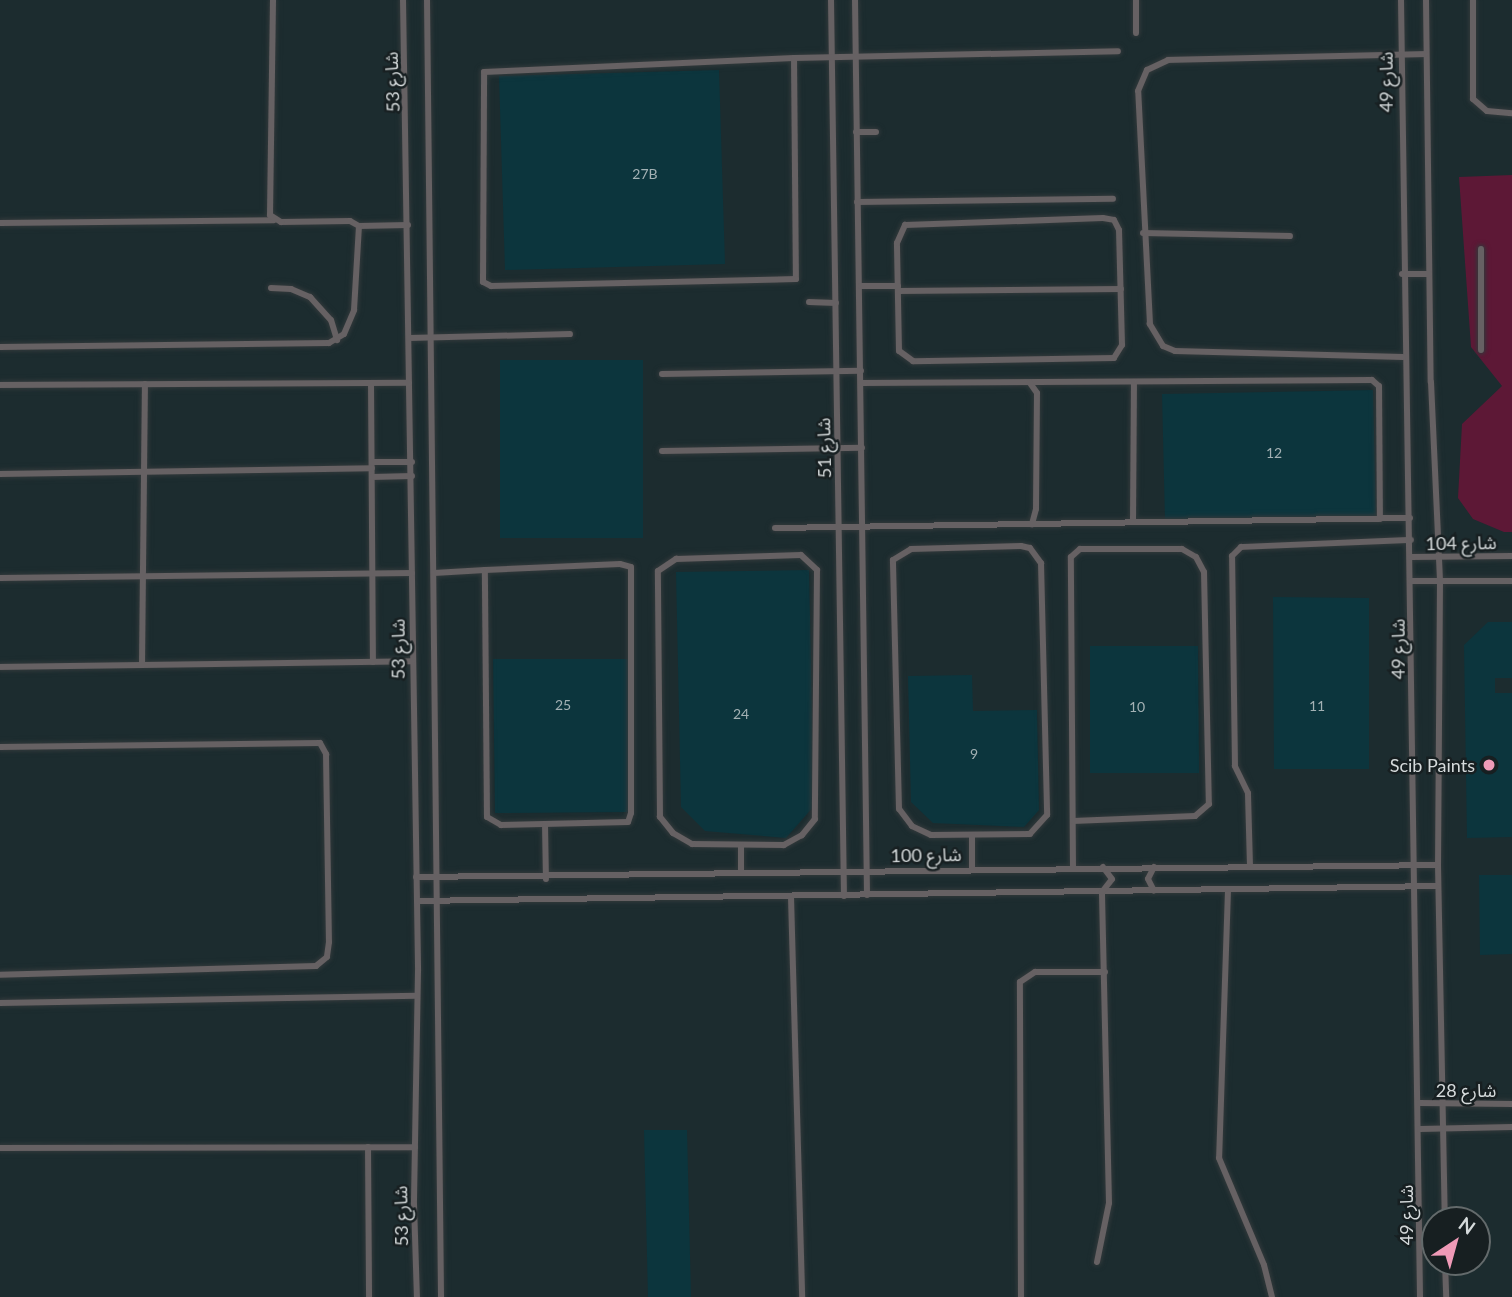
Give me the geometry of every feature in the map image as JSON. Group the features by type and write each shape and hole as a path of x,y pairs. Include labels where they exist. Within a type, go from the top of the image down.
{"lane":[{"path":"273,0 269,208 274,220"},
{"name":"شارع 53","path":"403,0 412,462 417,1297"},
{"name":"شارع 53","path":"427,0 438,877 437,1205 442,1297"},
{"name":"شارع 51","path":"831,0 844,896"},
{"path":"855,0 857,202 861,286 867,895"},
{"path":"1136,0 1136,33"},
{"name":"شارع 49","path":"1401,0 1403,357 1411,540 1413,865 1420,1103 1420,1297"},
{"path":"1426,0 1429,274 1440,582 1437,865 1445,1206"},
{"path":"1473,0 1474,99 1487,111 1512,113"},
{"path":"794,58 796,279 491,286 483,282 484,72 794,58 1118,51"},
{"path":"1403,357 1175,351 1163,346 1150,324 1143,233 1138,91 1140,79 1156,63 1425,54"},
{"path":"856,132 876,132"},
{"path":"857,202 1114,199"},
{"path":"1103,218 1114,220 1119,230 1122,345 1114,358 1100,361 907,359 898,346 898,289 898,236 911,222 1103,218"},
{"path":"0,223 274,220 353,222 359,226 408,225"},
{"path":"0,347 329,343 337,340 353,319 359,226"},
{"path":"1143,233 1290,236"},
{"path":"1481,249 1481,350"},
{"path":"1402,274 1429,274"},
{"path":"861,286 898,289 1121,289"},
{"path":"271,288 310,297 331,320 337,340"},
{"path":"809,302 836,303"},
{"path":"409,338 570,334"},
{"path":"662,374 861,371"},
{"path":"861,383 1377,381 1380,519"},
{"path":"1133,521 1134,382"},
{"path":"371,383 373,662"},
{"path":"0,385 410,383"},
{"path":"1030,383 1037,393 1036,509 1032,524"},
{"path":"142,665 145,384"},
{"path":"662,452 862,448"},
{"path":"0,474 412,462"},
{"path":"372,477 412,476"},
{"path":"775,528 1410,518"},
{"path":"1250,866 1248,793 1235,766 1232,556 1241,547 1411,540"},
{"path":"1021,547 1030,548 1041,563 1046,815 1030,834 972,836 931,835 912,825 898,809 893,560 904,550 1021,547"},
{"path":"1073,821 1195,816 1209,804 1204,572 1196,557 1182,549 1080,549 1071,557 1073,867"},
{"path":"801,555 817,570 818,809 809,828 794,841 784,845 741,846 692,844 673,833 660,817 658,571 676,559 801,555"},
{"name":"شارع 104","path":"1411,557 1512,556"},
{"path":"434,573 485,570 620,564 629,565 633,573 631,817 622,824 497,825 487,817 485,570"},
{"path":"0,578 412,573"},
{"path":"1411,581 1512,581"},
{"path":"0,667 412,662"},
{"path":"0,747 320,743 326,754 329,942 327,957 316,966 0,975"},
{"path":"545,824 546,878"},
{"path":"972,836 972,868"},
{"path":"741,846 741,872"},
{"name":"شارع 100","path":"416,877 546,878 972,868 1437,865"},
{"path":"1097,1262 1109,1203 1102,892 1111,879 1102,867"},
{"path":"1154,867 1148,879 1154,891"},
{"path":"416,901 1438,886"},
{"path":"1228,890 1219,1158 1264,1265 1272,1297"},
{"path":"791,897 802,1297"},
{"path":"1021,1297 1020,982 1035,972 1105,972"},
{"path":"0,1003 417,996"},
{"name":"شارع 28","path":"1420,1103 1512,1104"},
{"path":"1420,1129 1512,1127"},
{"path":"368,1147 369,1297"},
{"path":"0,1149 415,1147"},
{"path":"1445,1276 1446,1297"}],"shaded area":[{"path":"0,0 1512,0 1512,1297 0,1297"},
{"path":"1512,175 1512,532 1504,532 1473,519 1458,498 1462,424 1502,386 1471,347 1459,177"}],"building":[{"path":"719,70 725,264 505,270 499,76"},
{"path":"500,360 643,360 643,538 500,538"},
{"path":"1373,390 1376,516 1165,520 1162,394"},
{"path":"809,570 814,806 786,838 705,831 681,807 676,572"},
{"path":"1273,597 1369,598 1369,769 1274,769"},
{"name":"Scib Paints","path":"1488,622 1512,622 1512,678 1495,678 1495,693 1512,693 1512,837 1467,838 1464,645"},
{"path":"1090,646 1198,646 1199,773 1090,773"},
{"path":"493,659 628,659 629,812 495,813"},
{"path":"972,675 973,711 1037,710 1039,810 1024,827 933,823 911,802 908,676"},
{"path":"1479,875 1512,875 1512,954 1480,955"},
{"path":"644,1130 687,1130 691,1297 648,1297"}],"place":[{"name":"Scib Paints","path":"1489,765"}]}
